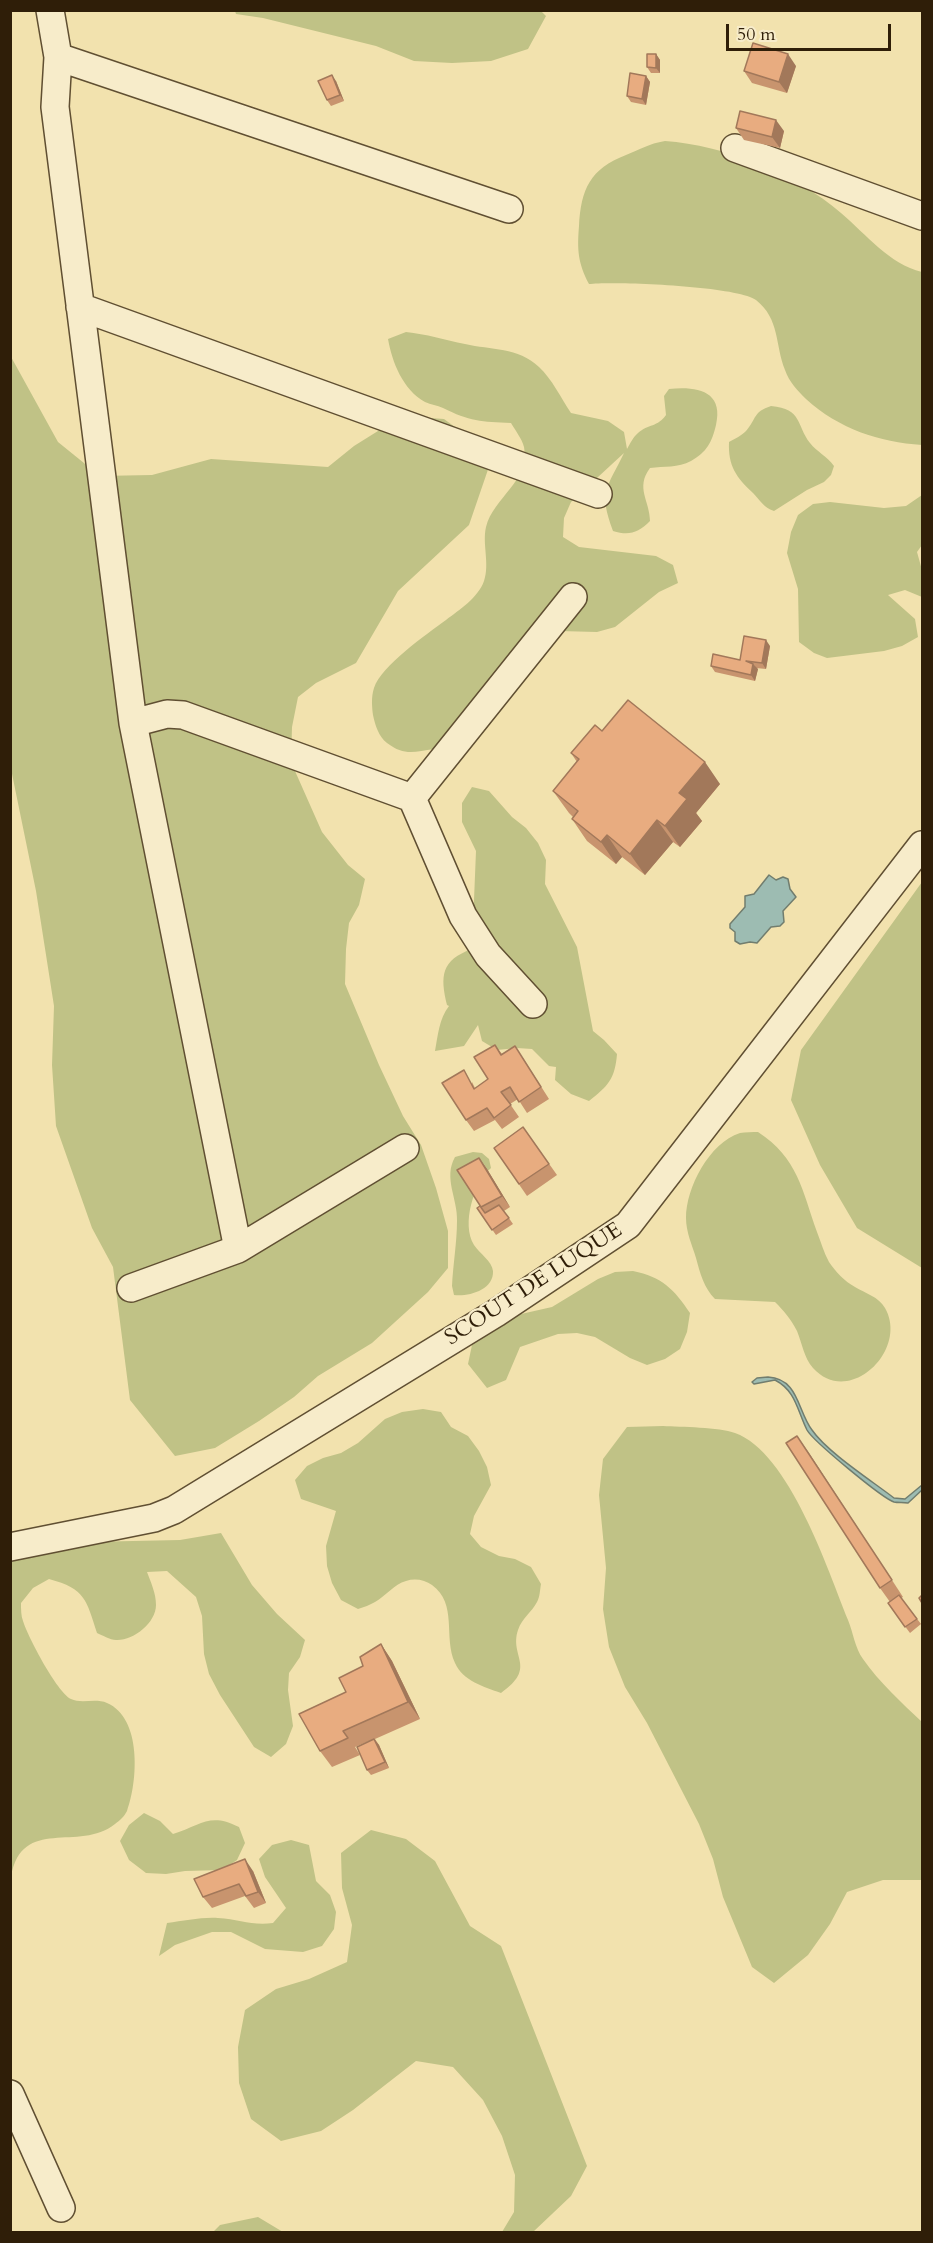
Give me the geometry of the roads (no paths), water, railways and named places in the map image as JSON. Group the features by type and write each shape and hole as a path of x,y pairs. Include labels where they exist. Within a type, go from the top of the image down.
{"street":[{"path":"50,10 58,57 55,107 134,723 238,1249"},
{"path":"58,57 509,209"},
{"path":"735,148 922,216"},
{"path":"80,307 598,494"},
{"path":"412,798 573,597"},
{"path":"134,723 167,714 183,715 412,798 463,916 489,955 533,1004"},
{"name":"SCOUT DE LUQUE","path":"11,1544 154,1518 174,1510 496,1313 628,1225 922,845"},
{"path":"131,1288 238,1249 405,1148"},
{"path":"10,2094 61,2208"}],"water":[{"path":"769,875 776,880 783,877 788,879 790,889 796,897 783,911 784,922 780,926 771,927 757,943 740,944 735,941 735,932 730,928 730,924 745,907 745,896 754,894"},
{"path":"768,1377 786,1383 792,1389 807,1422 819,1439 862,1475 894,1498 905,1499 922,1485 922,1490 908,1503 894,1502 876,1491 812,1436 807,1430 792,1395 782,1384 775,1380 754,1384 752,1382 757,1378"}]}
